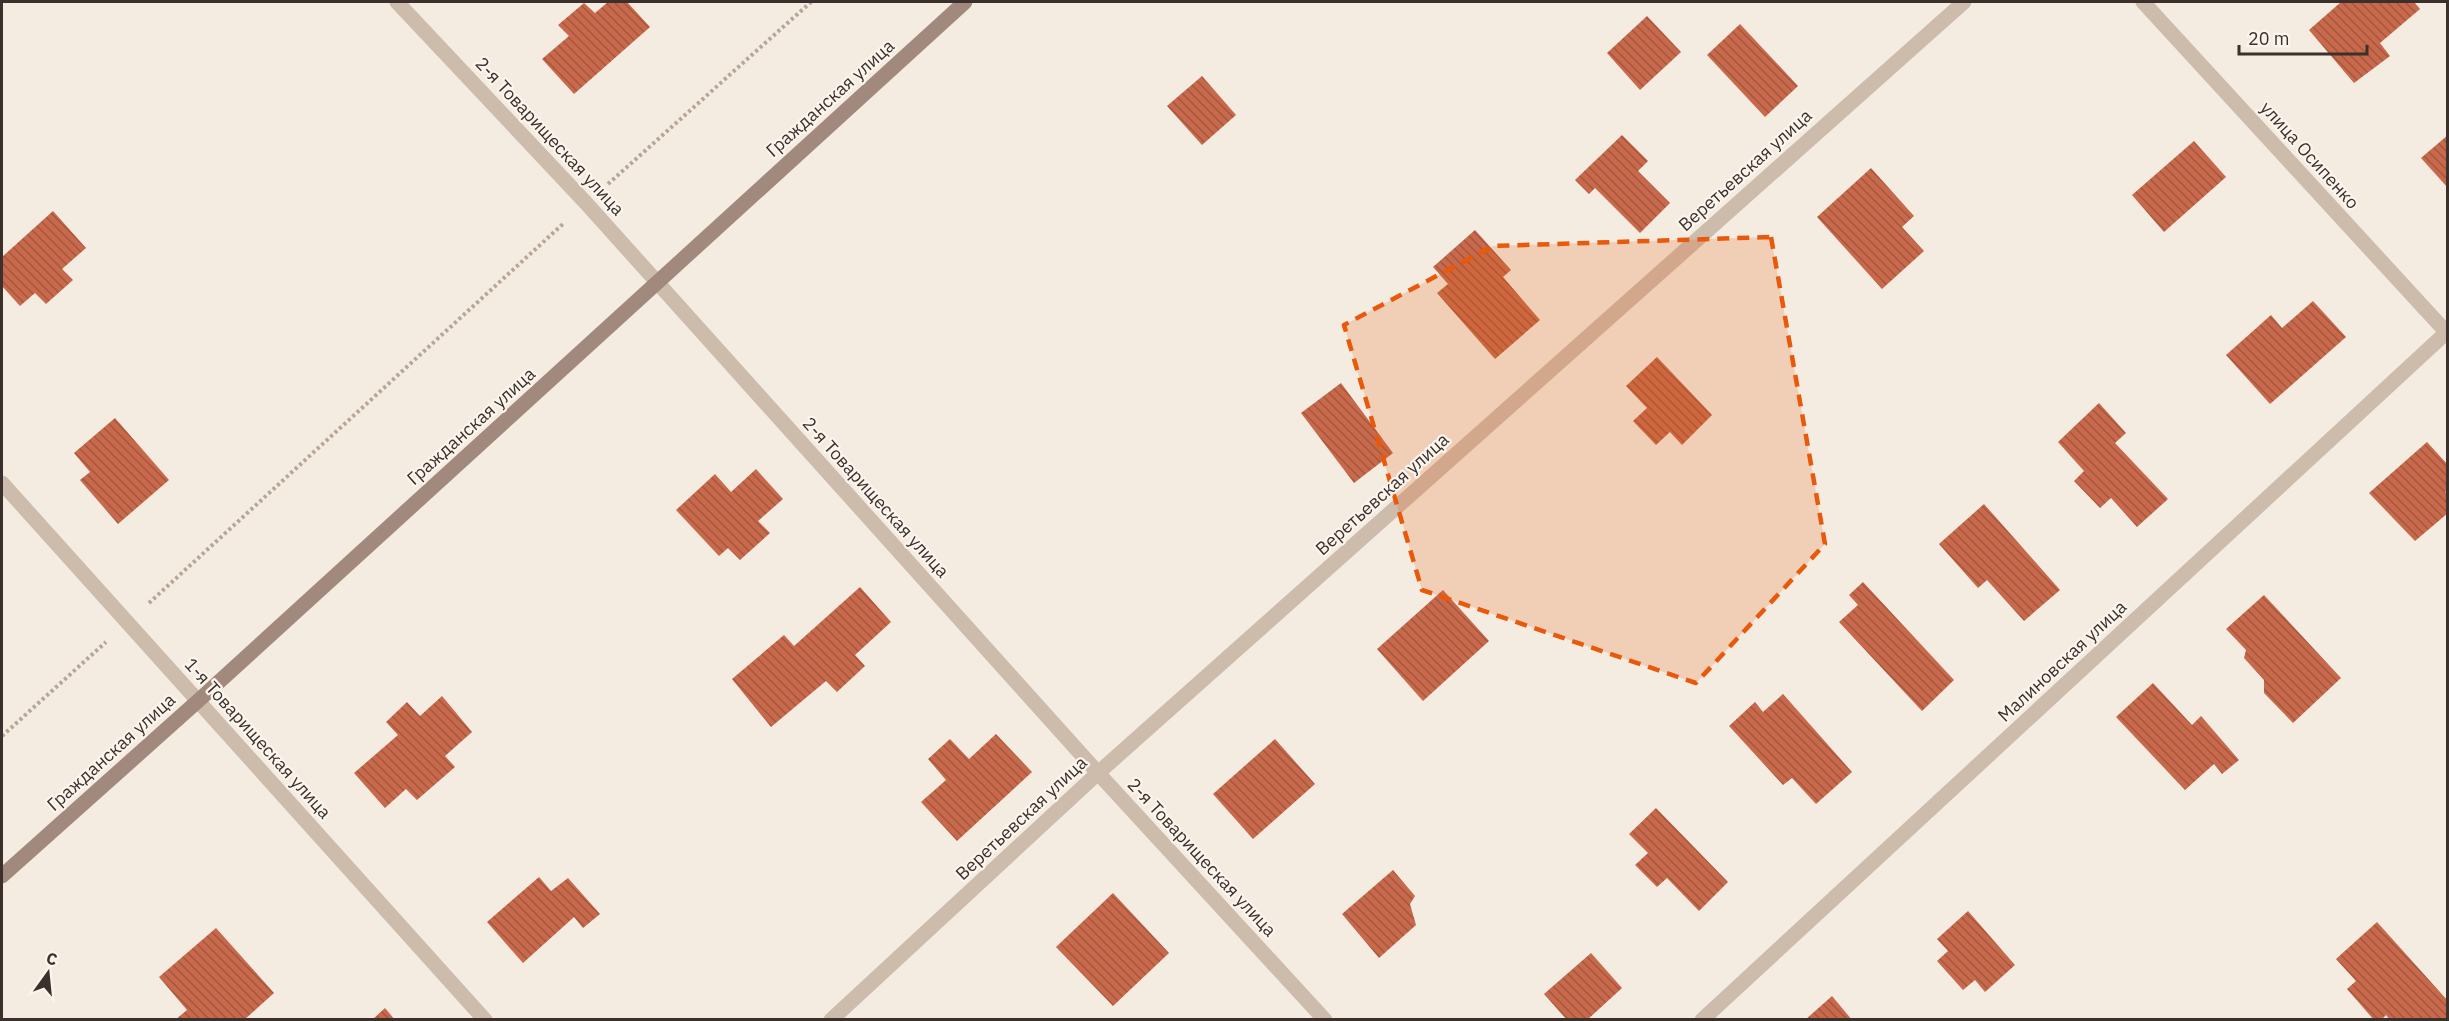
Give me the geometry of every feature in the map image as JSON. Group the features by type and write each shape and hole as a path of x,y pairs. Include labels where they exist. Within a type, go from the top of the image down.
{"main road":[{"name":"Гражданская улица","path":"2,876 199,700 965,2"}],"street":[{"name":"2-я Товарищеская улица","path":"397,2 586,203 1098,773 1325,1020"},
{"name":"Веретьевская улица","path":"831,1020 1098,773 1964,2"},
{"name":"улица Осипенко","path":"2143,2 2447,332"},
{"name":"Малиновская улица","path":"1702,1020 2447,332"},
{"name":"1-я Товарищеская улица","path":"2,483 485,1020"}],"path":[{"path":"2,736 586,203 811,2"}],"highlighted area":[{"path":"1771,237 1825,544 1696,683 1422,590 1344,325 1493,246"}],"building":[{"path":"608,2 627,2 650,27 574,94 542,59 569,36 558,25 584,3 595,13"},
{"path":"2341,2 2414,2 2420,9 2380,43 2390,56 2354,83 2309,30"},
{"path":"1647,16 1681,52 1640,90 1607,53"},
{"path":"1740,24 1798,86 1765,117 1707,55"},
{"path":"1202,76 1236,115 1202,145 1167,106"},
{"path":"1622,135 1648,161 1638,171 1670,203 1640,233 1595,188 1589,194 1575,180"},
{"path":"2448,135 2448,188 2421,158"},
{"path":"2194,141 2226,177 2164,232 2132,195"},
{"path":"1871,168 1914,216 1902,227 1924,251 1882,289 1817,217"},
{"path":"53,211 86,248 62,269 73,280 46,304 35,293 20,306 2,286 2,257"},
{"path":"1475,230 1511,270 1503,277 1540,320 1495,359 1437,293 1448,284 1433,267"},
{"path":"2313,301 2346,337 2270,404 2226,355 2271,315 2282,328"},
{"path":"1657,357 1712,415 1682,445 1670,432 1656,445 1633,421 1647,408 1626,386"},
{"path":"1341,383 1393,453 1354,483 1301,413"},
{"path":"2099,403 2126,433 2115,443 2168,499 2137,527 2111,498 2100,508 2074,481 2084,471 2058,442"},
{"path":"115,418 169,480 118,524 80,480 90,472 74,453"},
{"path":"2427,442 2448,465 2448,490 2445,492 2448,495 2448,513 2415,541 2369,493"},
{"path":"756,469 783,499 758,521 770,533 740,560 728,548 719,556 676,510 715,474 731,492"},
{"path":"1984,504 2060,590 2024,621 1987,580 1978,588 1939,544"},
{"path":"1863,582 1954,680 1922,711 1839,622 1858,605 1849,595"},
{"path":"860,587 891,622 855,655 865,666 837,692 826,681 771,727 732,679 784,635 794,646"},
{"path":"1443,590 1489,641 1423,701 1377,649"},
{"path":"2264,595 2341,678 2293,723 2264,693 2264,680 2244,658 2246,650 2226,629"},
{"path":"2153,683 2192,725 2201,716 2239,760 2222,774 2214,764 2185,790 2116,717"},
{"path":"1783,694 1852,772 1816,804 1792,778 1783,785 1729,726 1755,702 1763,712"},
{"path":"442,696 472,732 445,756 455,767 417,800 406,789 385,808 354,773 398,735 386,722 407,702 420,716"},
{"path":"996,734 1032,772 957,841 921,802 946,780 928,759 950,739 969,759"},
{"path":"1275,739 1315,784 1253,839 1213,794"},
{"path":"1656,808 1728,882 1699,911 1667,878 1657,887 1635,865 1648,853 1629,834"},
{"path":"1393,870 1415,896 1410,904 1416,925 1379,958 1342,914"},
{"path":"539,877 551,891 568,878 600,914 583,928 574,917 523,963 487,922"},
{"path":"1113,893 1169,953 1113,1006 1056,947"},
{"path":"1968,911 2015,965 1985,992 1975,980 1963,990 1937,961 1948,951 1937,939"},
{"path":"2377,922 2448,1001 2448,1020 2390,1020 2386,1015 2381,1020 2374,1020 2347,989 2356,981 2336,959"},
{"path":"216,928 274,993 244,1020 175,1020 187,1010 159,977"},
{"path":"1591,953 1622,988 1587,1020 1567,1020 1544,994"},
{"path":"1832,996 1852,1020 1805,1020"},
{"path":"385,1008 395,1020 372,1020"}]}
